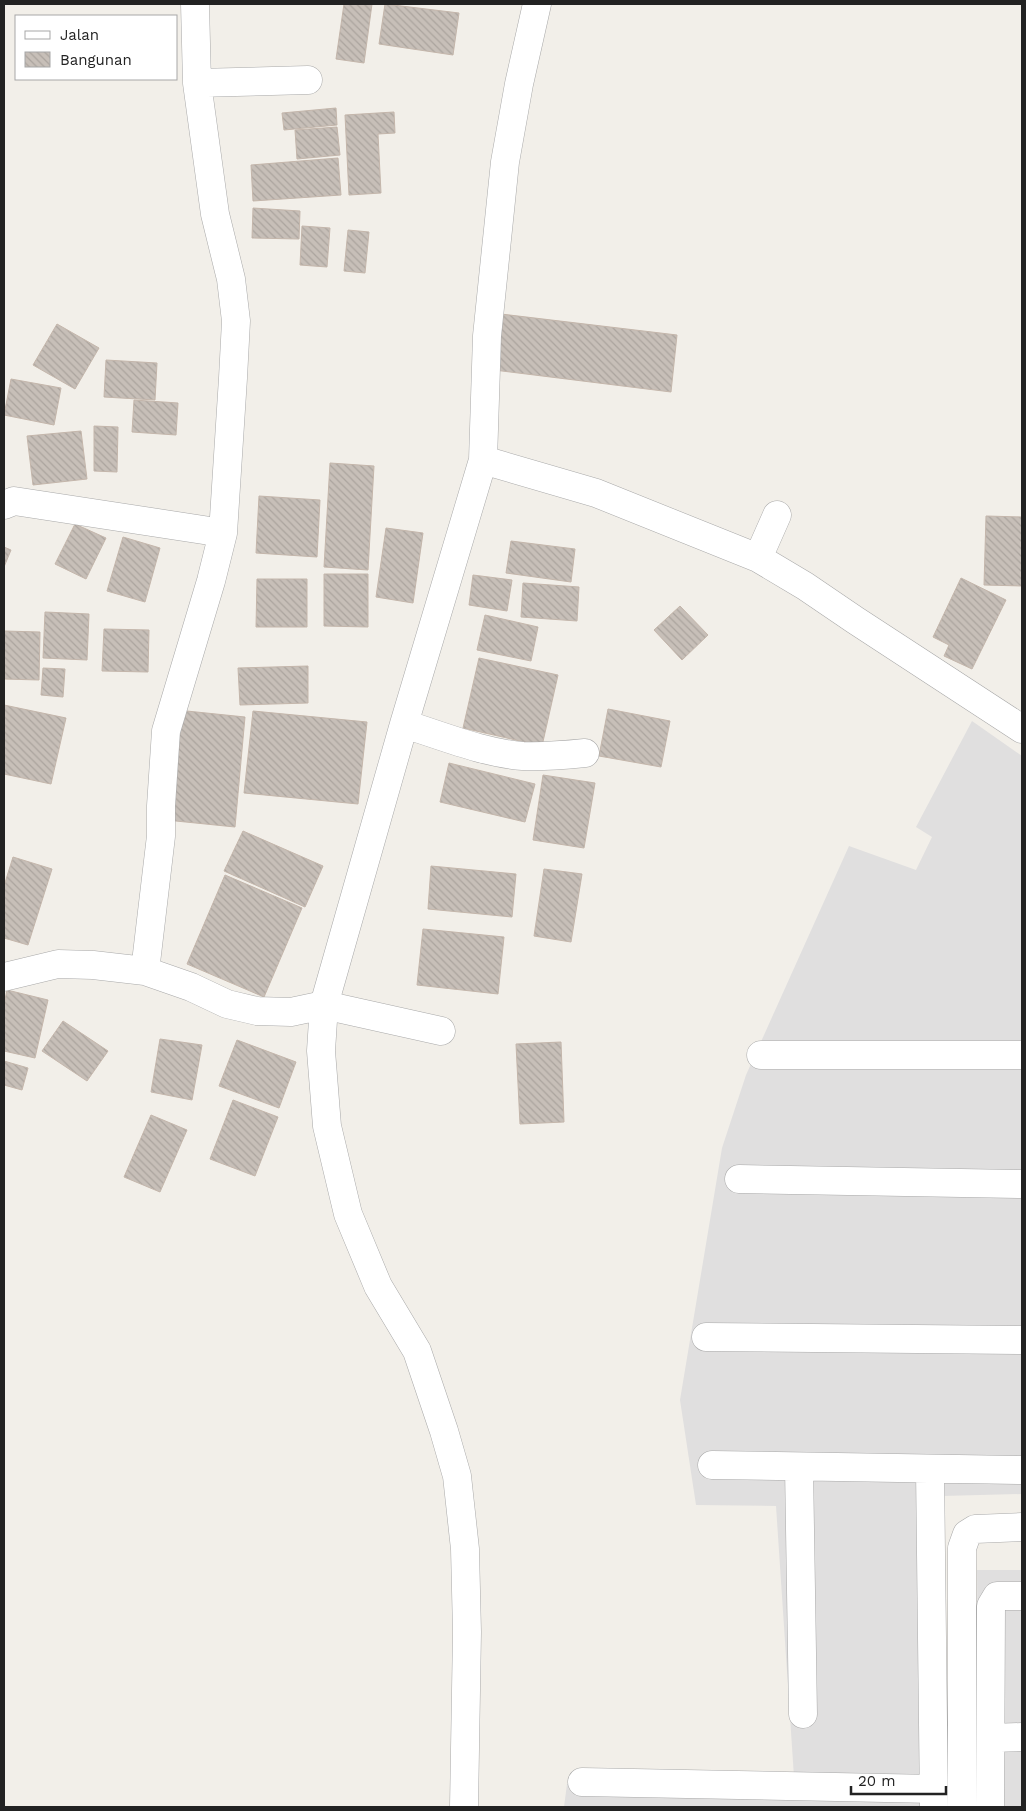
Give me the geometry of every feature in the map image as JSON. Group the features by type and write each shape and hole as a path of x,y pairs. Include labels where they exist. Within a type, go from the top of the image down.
{"street":[{"path":"145,970 161,836 166,731 211,581 223,533 236,320 231,279 215,214 197,83 195,4"},
{"path":"464,1807 466,1549 457,1476 417,1351 378,1286 348,1214 327,1126 321,1051 324,1005 404,724 483,460 487,336 505,162 537,4"},
{"path":"197,83 308,80"},
{"path":"483,460 596,493 758,558 805,586 1022,729"},
{"path":"4,506 14,501 223,533"},
{"path":"758,558 777,514"},
{"path":"404,724 473,746 523,756 585,753"},
{"path":"4,977 58,964 93,964 145,970 191,987 226,1004 257,1011 291,1012 324,1005 441,1031"},
{"path":"761,1056 1022,1055"},
{"path":"739,1179 1022,1184"},
{"path":"706,1337 1022,1340"},
{"path":"712,1465 1022,1470"},
{"path":"799,1467 803,1714"},
{"path":"582,1782 934,1798 930,1469"},
{"path":"962,1807 962,1548 967,1534 975,1529 1022,1527"},
{"path":"990,1807 991,1606 997,1596 1022,1596"},
{"path":"991,1738 1022,1737"}],"shaded area":[{"path":"972,721 1022,756 1022,1494 942,1496 946,1807 564,1807 567,1784 795,1792 776,1506 696,1505 680,1400 722,1148 746,1075 849,846 916,870 932,837 916,827"},
{"path":"977,1570 1022,1570 1022,1807 979,1807"}],"building":[{"path":"344,4 372,4 364,63 336,59"},
{"path":"385,4 459,13 453,55 379,44"},
{"path":"336,108 337,125 284,130 282,113"},
{"path":"394,112 395,133 378,134 381,193 349,195 345,115"},
{"path":"337,127 340,155 297,159 295,130"},
{"path":"338,158 341,195 253,201 251,165"},
{"path":"253,208 300,211 299,239 252,238"},
{"path":"302,226 330,228 327,267 300,265"},
{"path":"348,230 369,232 365,273 344,271"},
{"path":"501,314 677,335 671,392 494,370"},
{"path":"57,324 99,348 75,389 33,365"},
{"path":"106,360 157,363 155,400 104,397"},
{"path":"11,379 61,388 54,425 4,415"},
{"path":"134,400 178,403 176,435 132,432"},
{"path":"94,426 118,427 117,472 94,471"},
{"path":"81,431 87,479 33,485 27,436"},
{"path":"330,463 374,466 368,570 324,567"},
{"path":"259,496 320,500 317,557 256,553"},
{"path":"986,516 1022,517 1022,586 984,585"},
{"path":"75,524 106,538 86,579 55,564"},
{"path":"386,528 423,533 413,603 376,597"},
{"path":"123,537 160,548 145,602 107,591"},
{"path":"511,541 575,549 571,582 506,573"},
{"path":"4,547 11,550 4,567"},
{"path":"324,574 368,574 368,627 324,626"},
{"path":"473,575 512,580 507,611 469,605"},
{"path":"961,578 1006,600 972,669 944,656 949,645 933,637"},
{"path":"257,579 307,579 307,627 256,627"},
{"path":"523,583 579,587 577,621 521,617"},
{"path":"680,606 708,635 682,660 654,630"},
{"path":"45,612 89,614 87,660 43,658"},
{"path":"485,615 538,627 531,661 477,650"},
{"path":"104,629 149,630 148,672 102,671"},
{"path":"4,631 40,632 39,680 4,679"},
{"path":"479,658 558,675 542,746 463,728"},
{"path":"308,666 308,703 240,705 238,668"},
{"path":"43,668 65,669 63,697 41,695"},
{"path":"4,705 66,718 51,784 4,774"},
{"path":"608,709 670,721 661,767 599,756"},
{"path":"177,710 245,717 235,827 166,820"},
{"path":"253,711 367,722 358,804 244,793"},
{"path":"449,763 535,784 525,822 440,802"},
{"path":"543,775 595,783 584,848 533,840"},
{"path":"243,831 323,866 305,907 224,871"},
{"path":"13,857 52,869 28,945 4,938 4,886"},
{"path":"431,866 516,874 512,917 428,909"},
{"path":"544,869 582,874 571,942 534,936"},
{"path":"225,875 302,908 264,997 187,964"},
{"path":"423,929 504,937 498,994 417,985"},
{"path":"7,990 48,1000 35,1058 4,1051 4,1004"},
{"path":"63,1021 108,1051 87,1081 42,1051"},
{"path":"160,1039 202,1045 192,1100 151,1092"},
{"path":"237,1040 296,1062 279,1108 219,1086"},
{"path":"561,1042 564,1122 520,1124 516,1044"},
{"path":"4,1061 28,1068 22,1090 4,1085"},
{"path":"233,1100 278,1117 255,1176 210,1159"},
{"path":"151,1115 187,1130 160,1192 124,1177"}]}
